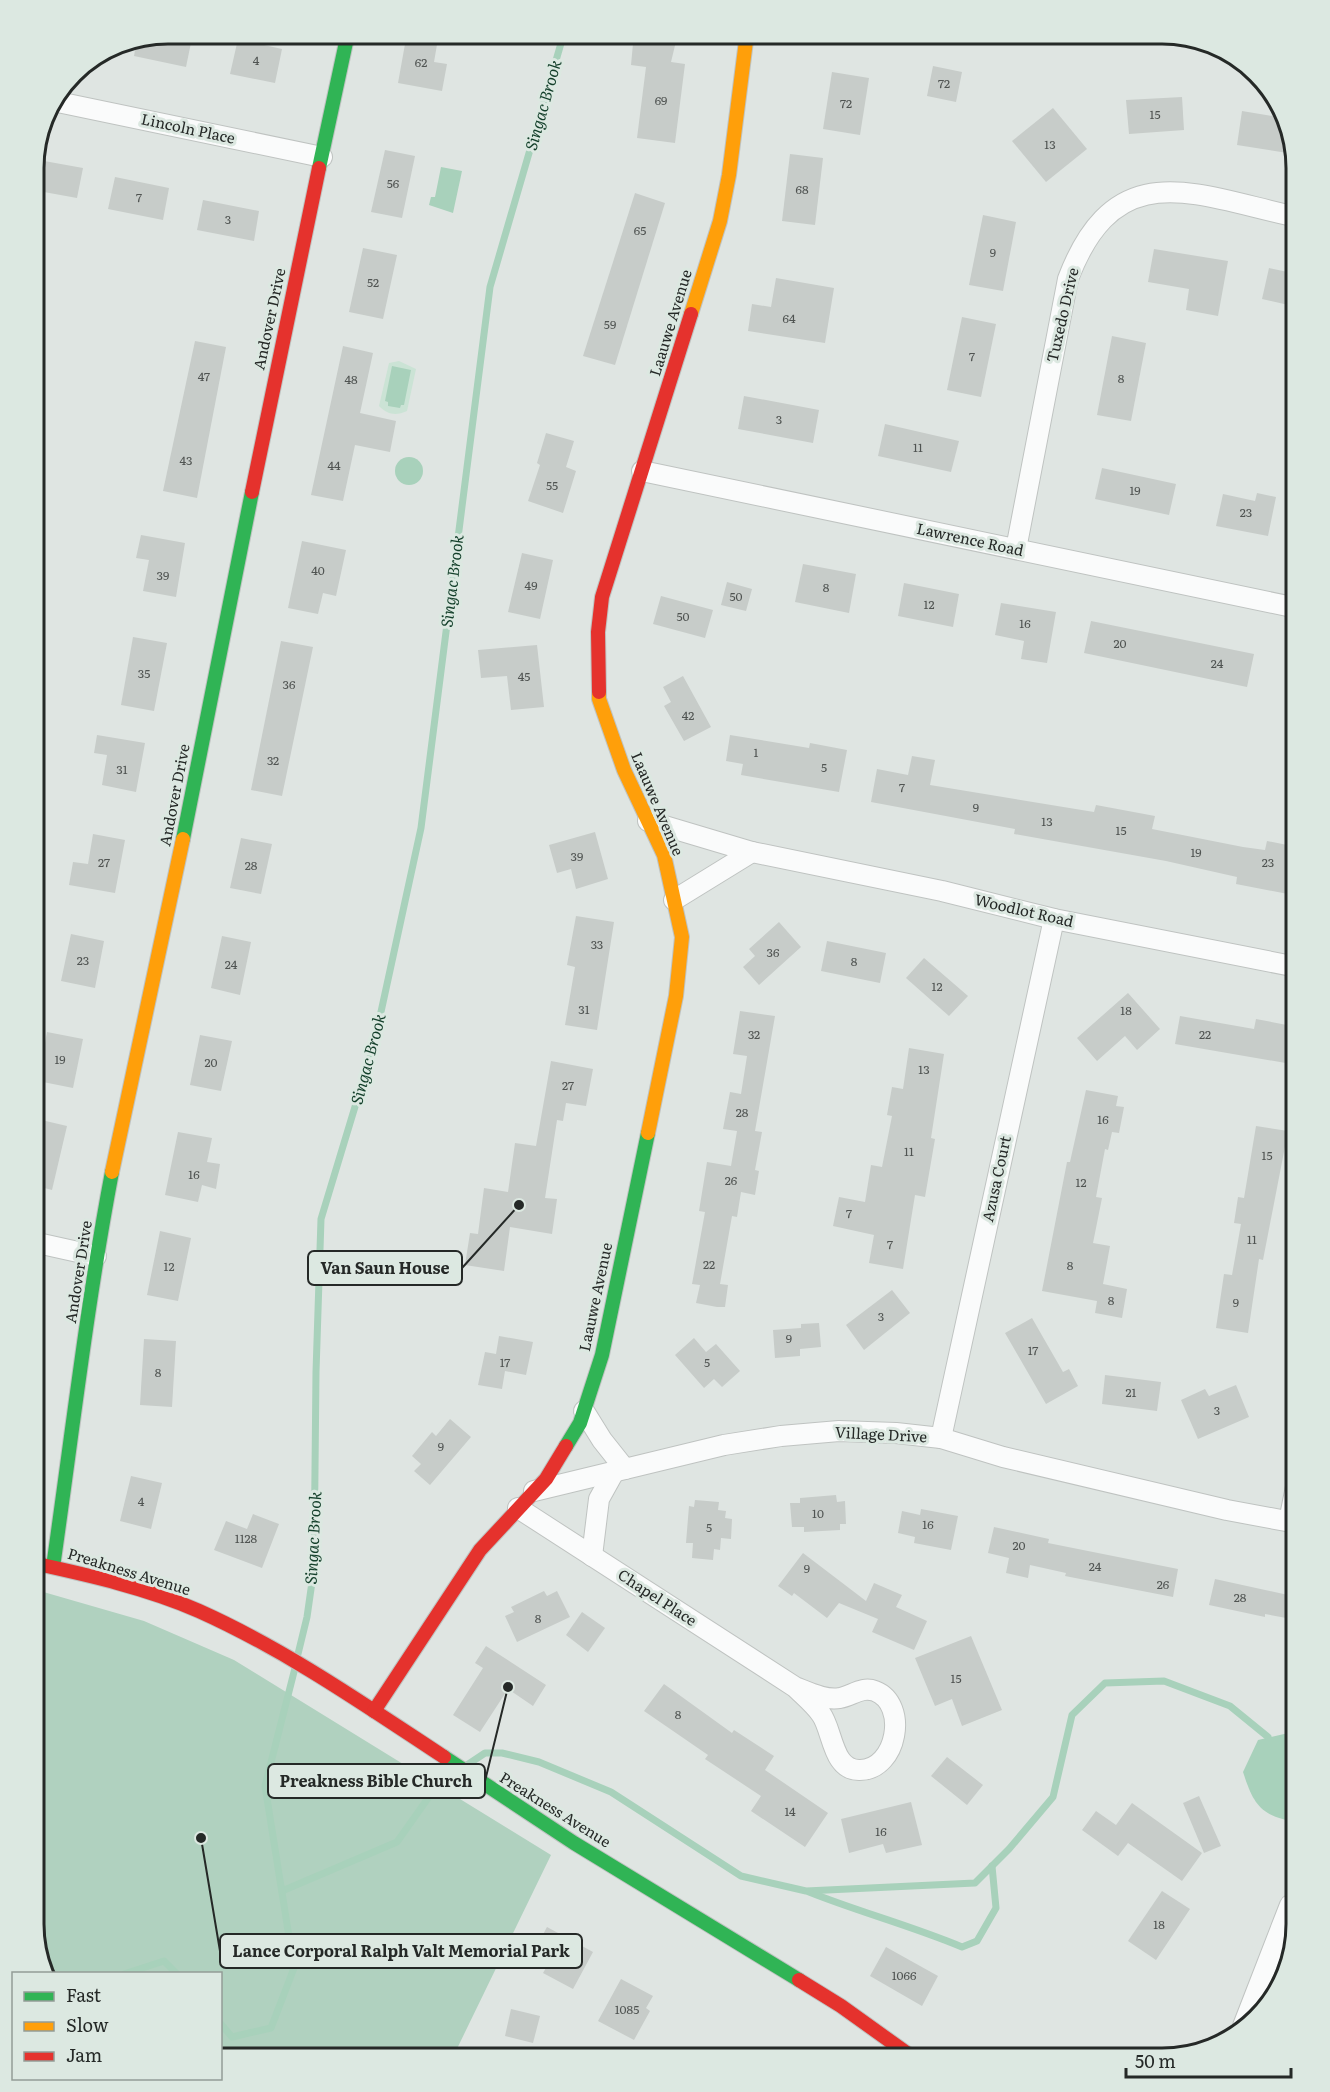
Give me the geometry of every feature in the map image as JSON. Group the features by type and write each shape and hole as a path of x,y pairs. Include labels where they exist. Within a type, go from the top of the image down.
{"street":[{"name":"Andover Drive","path":"53,1567 96,1256 123,1110 179,857 346,44"},
{"name":"Laauwe Avenue","path":"374,1711 480,1550 534,1491 566,1449 584,1411 602,1355 676,996 681,937 664,855 609,732 600,699 597,663 602,597 720,221 729,175 746,44"},
{"name":"Lincoln Place","path":"62,103 322,157"},
{"name":"Tuxedo Drive","path":"1016,549 1068,279 1078,254 1092,231 1109,213 1128,200 1164,190 1286,215"},
{"name":"Lawrence Road","path":"642,471 1286,606"},
{"name":"Woodlot Road","path":"648,821 752,852 942,891 1054,919 1286,965"},
{"path":"674,900 752,852"},
{"name":"Azusa Court","path":"940,1438 1054,919"},
{"path":"44,1244 96,1256"},
{"path":"584,1411 620,1471 599,1499 592,1556"},
{"name":"Village Drive","path":"534,1491 724,1445 782,1436 850,1431 940,1438 1003,1457 1227,1510 1286,1521"},
{"name":"Chapel Place","path":"518,1509 795,1688 822,1715 838,1756 846,1766 858,1771 870,1769 887,1755 893,1740 895,1724 892,1709 885,1697 874,1690 862,1689 839,1698 795,1688"},
{"name":"Preakness Avenue","path":"44,1565 96,1577 197,1610 286,1655 451,1763 841,2006 901,2049"},
{"path":"1248,2014 1286,1915"}],"shaded area":[{"path":"441,167 462,171 453,213 429,205 431,197 435,197"},
{"path":"399,361 416,369 407,411 392,414 379,406 389,363"},
{"path":"392,366 411,370 404,405 400,408 388,406 388,402 385,401"},
{"path":"409,457 419,461 423,471 419,481 409,485 399,481 395,471 399,461"},
{"path":"44,1592 144,1621 234,1660 551,1855 457,2048 222,2048 222,1972 53,1972 46,1948 44,1924"},
{"path":"1286,1734 1286,1820 1267,1813 1261,1808 1251,1793 1243,1772 1258,1740"}],"building":[{"path":"191,44 186,67 134,56 135,48 144,46"},
{"path":"237,44 260,44 282,49 275,83 230,74"},
{"path":"405,44 437,44 434,62 447,64 442,91 398,83"},
{"path":"633,44 675,44 671,62 685,64 675,143 637,138 646,67 631,65"},
{"path":"933,66 962,72 956,102 927,96"},
{"path":"832,72 869,78 860,135 823,129"},
{"path":"1182,97 1184,130 1129,134 1126,100"},
{"path":"1053,108 1087,149 1046,182 1012,141"},
{"path":"1242,111 1275,116 1285,153 1237,145"},
{"path":"385,150 415,156 402,218 371,212"},
{"path":"790,154 823,158 815,225 782,221"},
{"path":"44,161 83,168 77,198 44,192"},
{"path":"115,177 169,188 163,220 108,209"},
{"path":"635,193 665,203 615,365 583,356"},
{"path":"203,200 259,211 254,241 197,230"},
{"path":"983,215 1016,222 1003,291 969,285"},
{"path":"363,248 397,255 383,319 349,312"},
{"path":"1154,249 1228,261 1218,316 1186,310 1189,289 1148,282"},
{"path":"1269,268 1286,272 1286,304 1262,299"},
{"path":"776,278 834,288 825,343 748,331 752,304 771,307"},
{"path":"962,317 996,324 981,397 947,390"},
{"path":"1112,336 1146,343 1131,421 1097,415"},
{"path":"195,341 226,347 197,498 163,491"},
{"path":"343,346 373,353 360,413 396,421 390,452 355,445 343,501 311,495"},
{"path":"744,396 819,410 813,443 738,429"},
{"path":"885,424 959,441 951,472 878,456"},
{"path":"546,433 574,441 566,467 576,471 563,513 528,501 540,465 537,463"},
{"path":"1102,468 1176,484 1169,515 1095,499"},
{"path":"1257,493 1276,497 1268,536 1216,526 1223,494 1255,501"},
{"path":"141,535 185,543 176,597 143,591 149,560 136,558"},
{"path":"302,541 346,550 336,596 323,593 318,614 288,608"},
{"path":"522,553 553,560 540,619 508,612"},
{"path":"803,564 856,574 849,613 795,602"},
{"path":"727,582 752,589 746,611 721,605"},
{"path":"904,583 959,594 953,627 898,616"},
{"path":"661,596 713,610 705,638 653,624"},
{"path":"1001,603 1056,612 1047,663 1021,659 1024,641 995,635"},
{"path":"1091,621 1254,654 1247,687 1084,653"},
{"path":"133,637 167,643 154,711 121,705"},
{"path":"281,641 313,647 282,796 251,790"},
{"path":"537,645 544,707 511,710 507,676 481,678 478,650"},
{"path":"683,676 711,727 684,741 664,706 671,702 663,687"},
{"path":"97,735 145,743 136,792 102,785 107,755 94,753"},
{"path":"730,735 809,748 810,743 847,750 839,792 741,775 743,764 726,761"},
{"path":"912,756 935,760 930,785 1094,812 1096,805 1155,816 1152,829 1243,847 1265,850 1267,841 1286,845 1286,894 1236,884 1237,877 1166,861 1014,834 1015,829 871,802 877,769 908,775"},
{"path":"595,832 608,879 576,889 571,869 557,873 549,845"},
{"path":"93,834 125,840 115,893 69,885 73,862 88,864"},
{"path":"241,838 272,844 261,894 230,888"},
{"path":"576,916 614,922 597,1030 565,1025 575,967 567,965"},
{"path":"779,922 801,947 759,985 743,967 755,956 749,949"},
{"path":"71,934 104,941 95,988 61,981"},
{"path":"222,936 251,942 240,995 211,988"},
{"path":"827,941 886,953 880,983 821,971"},
{"path":"924,958 968,996 949,1016 906,978"},
{"path":"1128,993 1160,1029 1137,1050 1125,1036 1097,1061 1077,1038"},
{"path":"740,1011 775,1016 755,1131 762,1132 755,1170 759,1171 755,1195 741,1192 737,1217 732,1216 720,1284 728,1285 725,1307 717,1307 696,1303 700,1285 692,1284 705,1212 699,1211 707,1162 731,1166 737,1131 723,1129 730,1092 741,1094 747,1056 733,1054"},
{"path":"1180,1016 1254,1029 1256,1019 1286,1025 1286,1063 1175,1044"},
{"path":"47,1032 83,1039 73,1088 44,1082 44,1048"},
{"path":"200,1035 232,1041 221,1091 190,1085"},
{"path":"909,1048 944,1054 931,1138 935,1139 925,1197 915,1195 903,1269 869,1263 874,1235 833,1226 839,1197 865,1202 871,1165 882,1167 892,1116 887,1115 892,1087 903,1089"},
{"path":"551,1061 593,1069 586,1106 566,1103 563,1121 557,1120 545,1198 557,1199 552,1234 510,1227 504,1271 465,1265 470,1233 478,1234 484,1188 508,1192 515,1143 536,1146"},
{"path":"1086,1090 1118,1096 1116,1106 1124,1107 1119,1133 1112,1132 1108,1150 1105,1149 1096,1197 1102,1198 1093,1243 1110,1246 1103,1284 1127,1289 1122,1318 1095,1313 1097,1301 1042,1291 1067,1162 1070,1162"},
{"path":"44,1121 67,1126 52,1190 44,1188"},
{"path":"1256,1126 1286,1131 1286,1141 1263,1260 1259,1259 1248,1333 1216,1328 1224,1274 1232,1275 1241,1224 1234,1223 1238,1197 1244,1198"},
{"path":"178,1132 212,1138 207,1162 220,1164 216,1189 202,1185 198,1202 165,1195"},
{"path":"160,1231 191,1238 178,1301 147,1295"},
{"path":"892,1290 910,1313 864,1350 846,1325"},
{"path":"1032,1318 1063,1372 1069,1369 1078,1386 1046,1404 1005,1333"},
{"path":"819,1323 821,1347 800,1349 800,1356 775,1358 773,1330 801,1328 801,1324"},
{"path":"499,1336 533,1342 526,1375 505,1371 502,1389 478,1385 485,1352 496,1354"},
{"path":"694,1338 706,1352 716,1344 740,1371 722,1387 714,1379 704,1388 675,1355"},
{"path":"144,1339 176,1341 172,1407 140,1405"},
{"path":"1105,1375 1161,1382 1157,1411 1102,1404"},
{"path":"1236,1385 1249,1417 1198,1439 1181,1400 1205,1389 1209,1396"},
{"path":"450,1419 471,1437 430,1485 414,1471 421,1464 412,1456 432,1432 436,1436"},
{"path":"131,1476 162,1483 151,1529 120,1521"},
{"path":"836,1495 837,1502 845,1501 846,1524 840,1524 840,1530 804,1532 804,1527 792,1527 790,1503 800,1503 800,1498"},
{"path":"695,1500 719,1502 718,1510 726,1511 725,1518 732,1519 731,1539 721,1538 720,1550 714,1549 713,1560 692,1558 693,1543 686,1543 689,1506 694,1507"},
{"path":"921,1509 958,1516 951,1550 914,1543 915,1537 898,1533 902,1511 920,1515"},
{"path":"253,1514 279,1524 262,1568 214,1550 226,1521 247,1529"},
{"path":"994,1527 1049,1539 1048,1543 1178,1569 1173,1597 1065,1576 1066,1573 1030,1565 1028,1578 1006,1573 1009,1558 988,1553"},
{"path":"803,1553 866,1601 874,1583 902,1595 896,1607 927,1621 914,1650 872,1632 878,1619 839,1603 827,1618 794,1593 792,1596 778,1586"},
{"path":"1215,1579 1286,1595 1286,1618 1265,1614 1265,1617 1209,1605"},
{"path":"544,1591 547,1596 557,1591 570,1617 517,1642 505,1616 514,1612 511,1607"},
{"path":"582,1612 605,1628 588,1652 566,1635"},
{"path":"971,1636 1002,1710 962,1726 952,1699 935,1706 915,1658"},
{"path":"486,1646 546,1685 533,1706 508,1689 480,1732 453,1715 483,1668 475,1663"},
{"path":"664,1684 732,1733 734,1730 774,1756 765,1770 828,1813 805,1847 751,1811 761,1796 705,1759 708,1755 644,1711"},
{"path":"947,1757 983,1785 967,1805 931,1776"},
{"path":"1199,1796 1221,1846 1204,1853 1183,1803"},
{"path":"911,1802 922,1845 886,1853 883,1844 849,1853 841,1819"},
{"path":"1132,1803 1202,1853 1182,1881 1128,1843 1118,1856 1082,1830 1096,1811 1116,1825"},
{"path":"1162,1891 1190,1909 1156,1960 1128,1941"},
{"path":"547,1927 593,1952 573,1989 543,1973 547,1966 531,1957"},
{"path":"886,1947 938,1976 922,2006 870,1976"},
{"path":"621,1979 653,1996 646,2008 650,2011 634,2040 598,2021"},
{"path":"511,2009 540,2016 533,2043 505,2036"}],"waterway":[{"name":"Singac Brook","path":"298,1654 307,1617 314,1568 316,1372 321,1219 374,1044 421,828 490,287 561,44"},
{"name":"Singac Brook","path":"222,2025 232,2037 271,2028 294,1968 265,1786 295,1668"},
{"path":"467,1765 485,1753 502,1753 539,1762 611,1792 741,1876 806,1891 975,1883 1009,1849 1053,1797 1072,1715 1105,1683 1164,1681 1230,1706 1268,1737"},
{"path":"282,1891 397,1842 438,1784 455,1772"},
{"path":"809,1892 962,1947 977,1941 996,1908 992,1866"},
{"name":"Singac Brook","path":"130,1972 164,1961 175,1972"}],"traffic: fast":[{"path":"319,168 346,44"},
{"path":"183,839 252,492"},
{"path":"566,1446 580,1423 602,1355 648,1133"},
{"path":"53,1567 87,1320 112,1172"},
{"path":"444,1757 574,1843 799,1980"}],"traffic: slow":[{"path":"691,314 720,221 729,175 746,44"},
{"path":"599,692 599,699 624,770 664,855 682,937 676,996 648,1133"},
{"path":"112,1172 183,839"}],"traffic: jam":[{"path":"252,492 319,168"},
{"path":"599,692 598,632 602,597 691,314"},
{"path":"374,1711 480,1550 546,1479 566,1446"},
{"path":"44,1565 138,1589 179,1603 231,1626 355,1698 444,1757"},
{"path":"799,1980 841,2006 901,2049"}],"place":[{"name":"Van Saun House","path":"519,1205"},
{"name":"Preakness Bible Church","path":"508,1687"},
{"name":"Lance Corporal Ralph Valt Memorial Park","path":"201,1838"}]}
